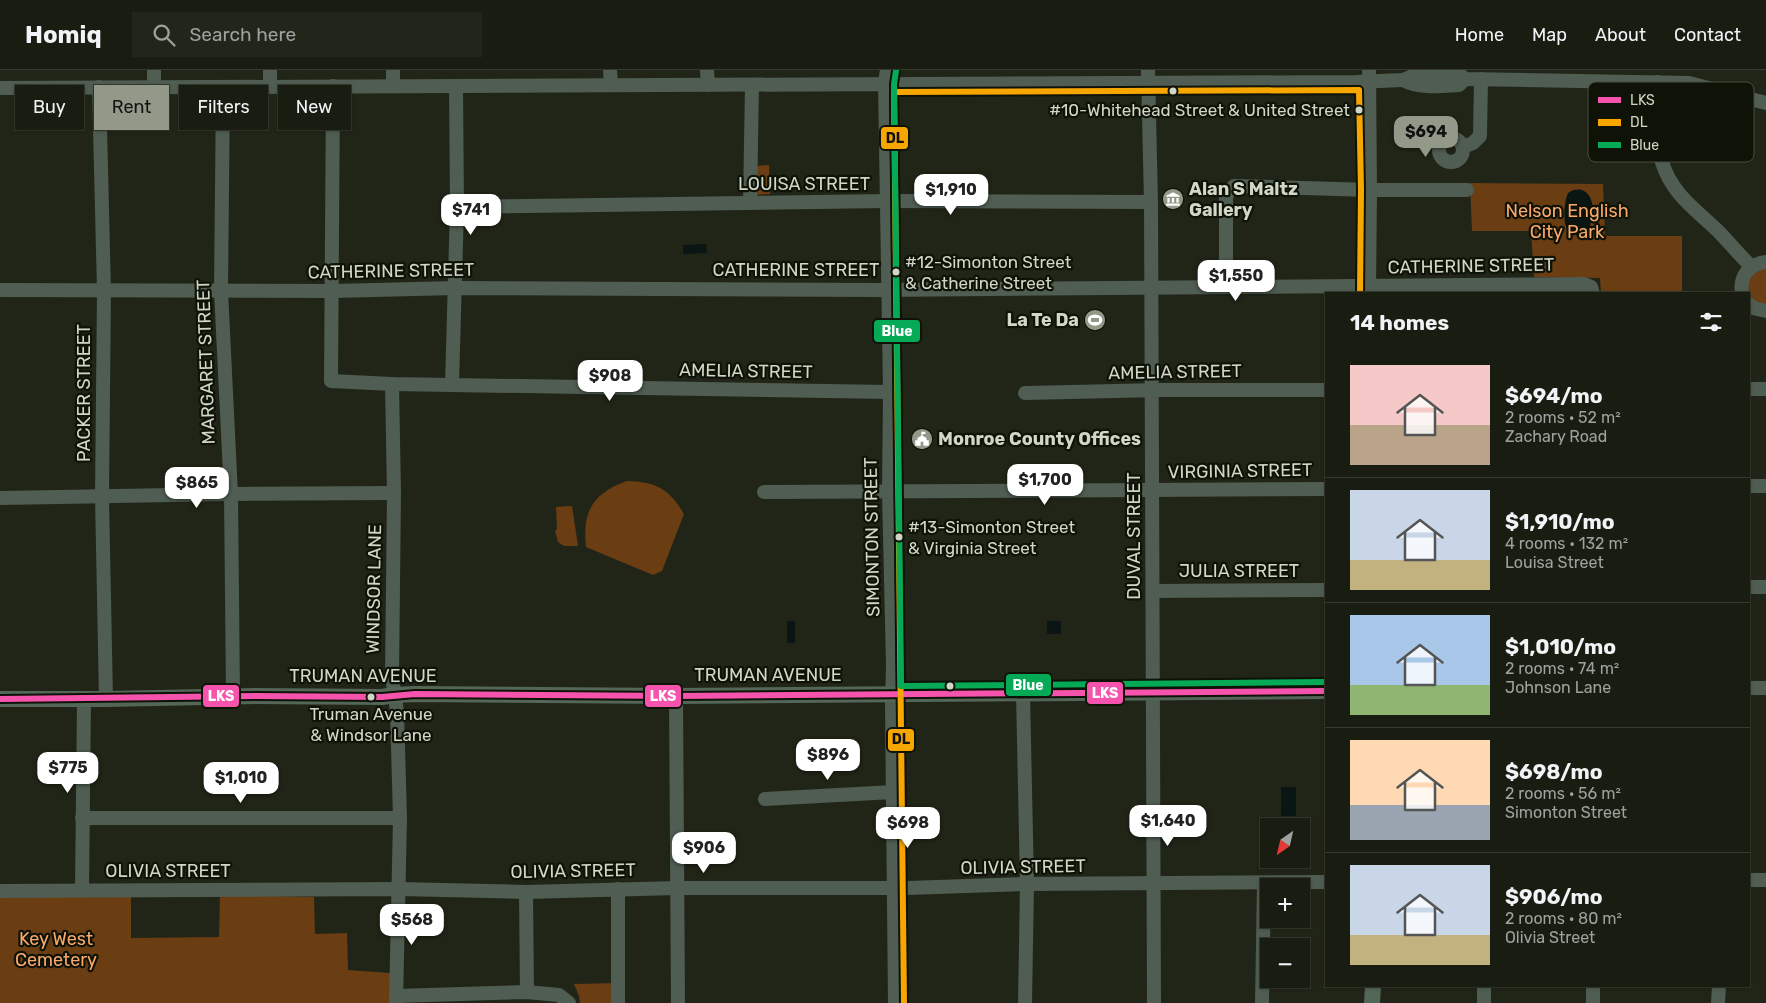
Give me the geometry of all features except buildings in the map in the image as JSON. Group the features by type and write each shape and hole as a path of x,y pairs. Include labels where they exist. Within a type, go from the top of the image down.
{"main road":[{"name":"TRUMAN AVENUE","path":"0,699 233,696 382,697 394,695 676,696 1325,691"},
{"path":"1372,987 1372,1003"}],"street":[{"path":"154,70 154,85"},
{"path":"270,70 270,86 278,86"},
{"path":"393,70 393,86"},
{"path":"610,70 611,85"},
{"path":"707,70 708,85"},
{"path":"351,86 752,85 886,76 1368,76 1403,80 1413,76 1431,74 1459,74 1465,79 1484,76 1657,82"},
{"name":"SIMONTON STREET","path":"886,76 895,1003"},
{"name":"DUVAL STREET","path":"1149,76 1153,490 1154,1003"},
{"path":"1368,76 1369,290"},
{"path":"1463,147 1473,143 1480,136 1484,76"},
{"path":"750,202 752,85"},
{"path":"452,385 456,288 456,86"},
{"path":"0,88 94,87"},
{"name":"PACKER STREET","path":"100,130 104,292 102,497 106,699"},
{"name":"MARGARET STREET","path":"223,130 221,291 231,494 233,696"},
{"path":"332,130 333,291"},
{"path":"1662,162 1670,182 1682,199 1710,224 1751,266"},
{"path":"1226,287 1226,197 1234,186 1370,190 1467,190"},
{"name":"LOUISA STREET","path":"457,207 887,201 1151,202"},
{"path":"1742,292 1742,279 1751,266 1766,262"},
{"name":"CATHERINE STREET","path":"0,290 104,292 333,291 456,288 888,289 1226,287 1369,290 1584,284 1592,291"},
{"name":"AMELIA STREET","path":"333,291 331,381 392,384 890,392"},
{"path":"1750,305 1753,308 1766,311"},
{"name":"WINDSOR LANE","path":"392,384 394,493 392,677 397,712 400,818 396,999"},
{"path":"1750,389 1766,389"},
{"name":"AMELIA STREET","path":"1025,393 1152,390 1325,390"},
{"path":"1750,486 1766,486"},
{"name":"VIRGINIA STREET","path":"764,492 1325,489"},
{"path":"0,498 394,493"},
{"path":"1750,587 1766,587"},
{"name":"JULIA STREET","path":"1152,591 1325,590"},
{"path":"1750,688 1766,688"},
{"path":"1023,693 1027,884 1025,1003"},
{"path":"676,696 678,1003"},
{"path":"82,890 84,699"},
{"path":"765,799 894,792"},
{"path":"82,818 400,818"},
{"path":"1750,880 1766,880"},
{"name":"OLIVIA STREET","path":"1310,883 1325,882"},
{"name":"OLIVIA STREET","path":"0,891 399,889 526,892 677,888 894,888 1027,884 1260,884"},
{"path":"618,889 618,1003"},
{"path":"526,892 527,992"},
{"path":"1262,1003 1263,928"},
{"path":"1484,987 1484,1003"},
{"path":"1593,987 1593,1003"},
{"path":"1718,987 1718,1003"},
{"path":"396,999 527,992 559,995 569,1003"}],"green space":[{"path":"769,165 770,194 756,195 755,166"},
{"name":"Nelson English City Park","path":"1470,183 1603,184 1605,236 1682,236 1682,292 1601,292 1600,278 1534,277 1531,231 1472,231"},
{"path":"1766,268 1766,306 1752,300 1747,289 1748,282 1757,271"},
{"path":"627,481 646,483 661,488 673,498 684,514 662,571 653,575 586,547 586,523 592,505 606,491"},
{"path":"572,506 578,546 564,546 558,542 555,531 557,529 556,507"},
{"name":"Key West Cemetery","path":"131,895 131,938 219,937 220,895 314,897 315,934 347,933 348,970 390,973 390,1003 0,1003 0,896"},
{"path":"621,983 621,1003 580,1003 574,984"}],"shaded area":[{"path":"1573,190 1581,190 1587,193 1592,205 1592,218 1584,235 1572,234 1566,227 1564,215 1565,202 1568,193"},
{"path":"706,244 707,253 683,254 683,245"},
{"path":"787,621 795,621 795,643 787,643"},
{"path":"1047,621 1061,621 1061,634 1047,634"},
{"path":"1281,787 1296,787 1296,816 1281,816"}],"transit line":[{"name":"Blue","path":"896,71 894,84 901,686 1325,682"},
{"name":"DL","path":"904,1003 894,92 1359,90 1360,292"},
{"name":"LKS","path":"0,699 256,696 382,697 415,694 676,696 1325,691"}],"place":[{"name":"#10-Whitehead Street & United Street","path":"1359,110"},
{"name":"Alan S Maltz Gallery","path":"1173,199"},
{"name":"#12-Simonton Street & Catherine Street","path":"896,272"},
{"name":"La Te Da","path":"1095,320"},
{"name":"Monroe County Offices","path":"922,439"},
{"name":"#13-Simonton Street & Virginia Street","path":"899,537"},
{"name":"Truman Avenue & Windsor Lane","path":"371,697"}]}
